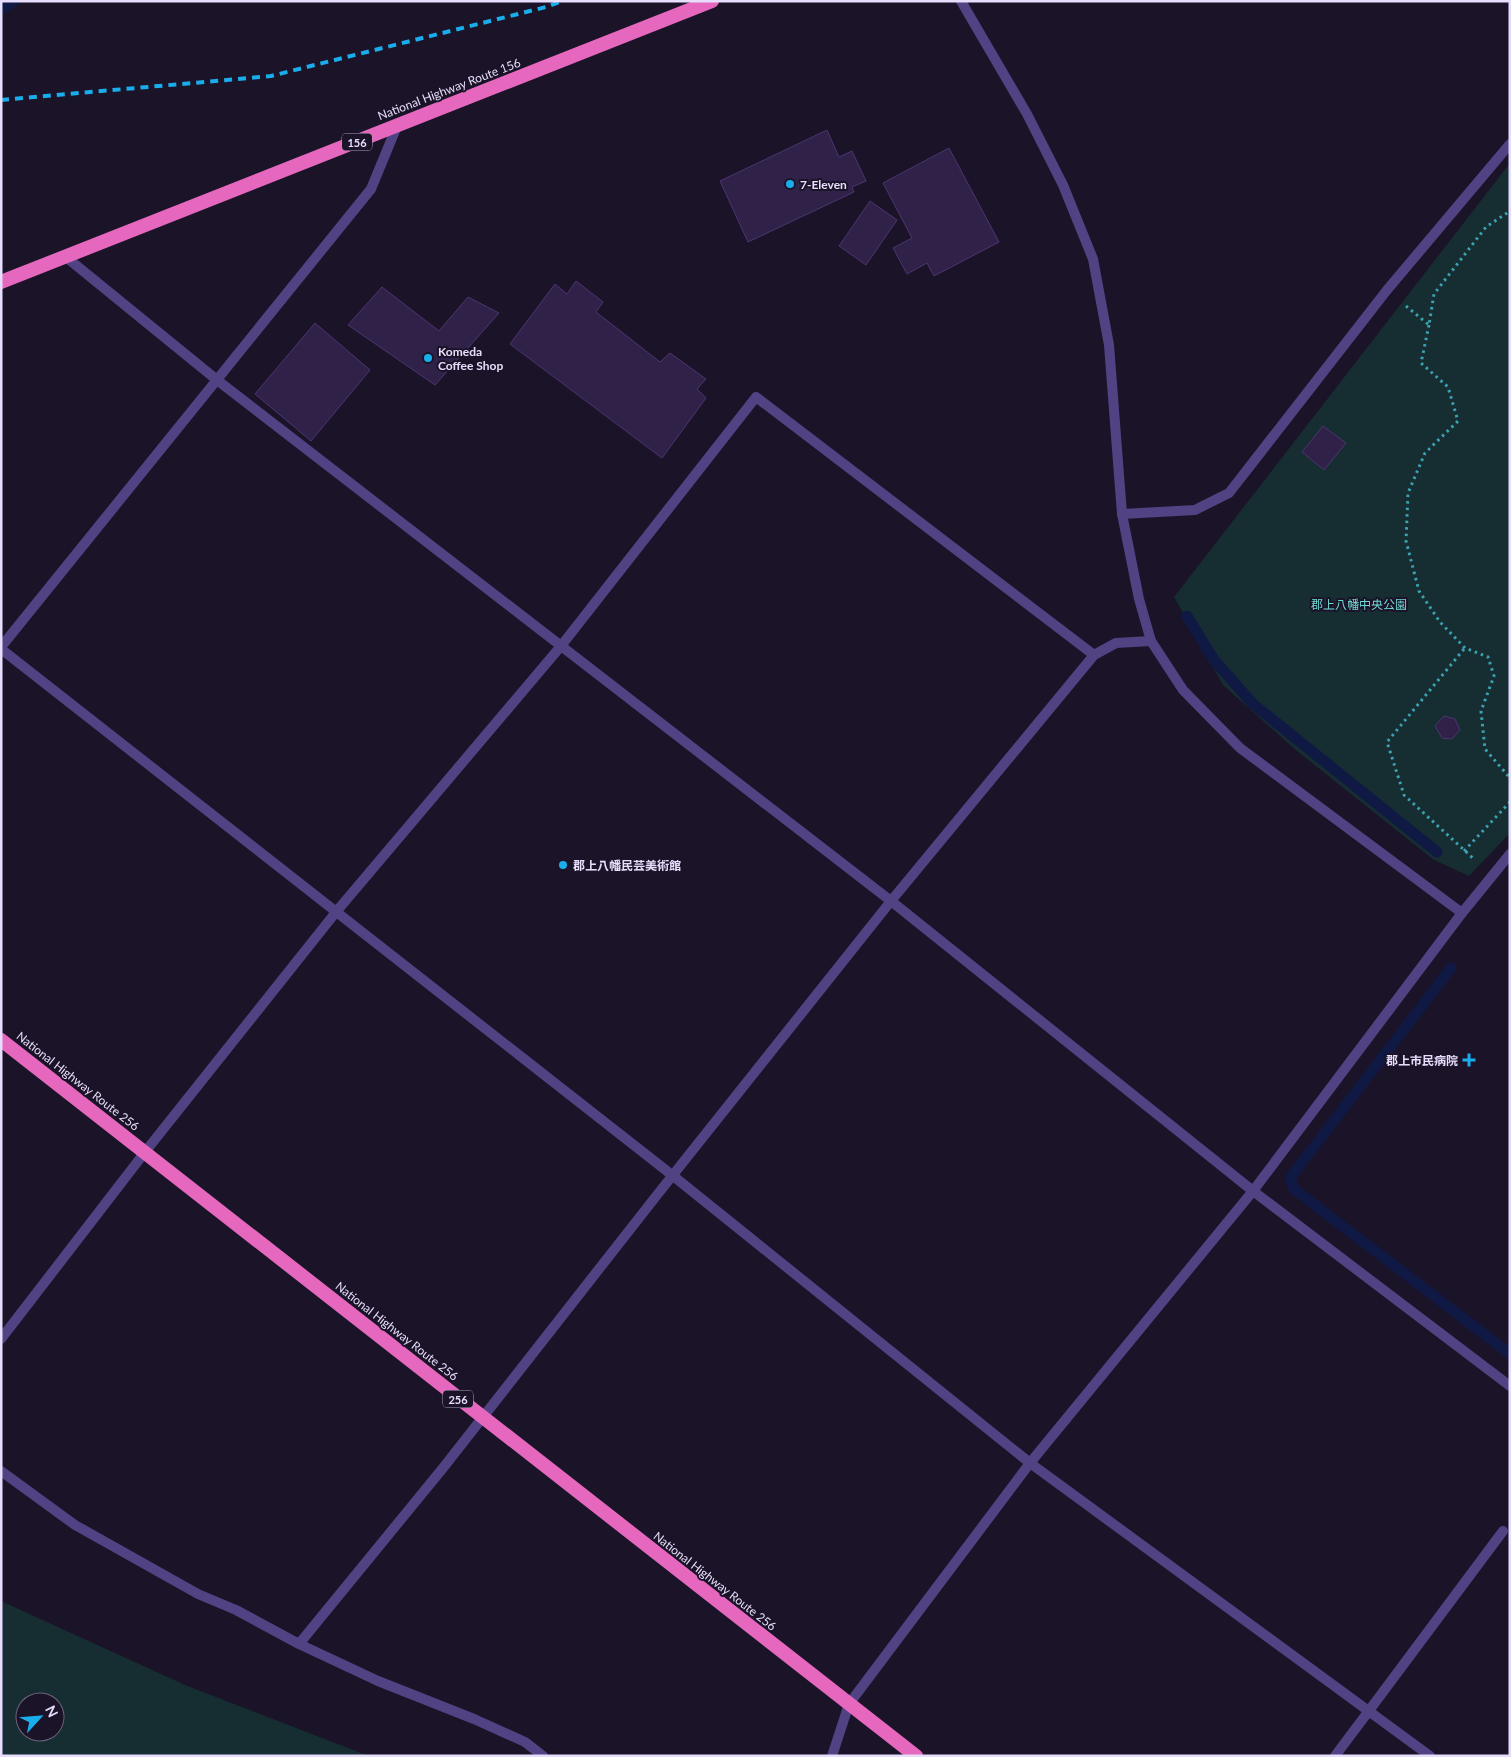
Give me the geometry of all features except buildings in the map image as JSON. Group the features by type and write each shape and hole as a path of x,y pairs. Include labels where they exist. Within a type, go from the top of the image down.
{"highway":[{"name":"National Highway Route 156","path":"1,282 712,1"},
{"name":"National Highway Route 256","path":"1,1040 916,1756"}],"street":[{"path":"961,1 1032,123 1063,185 1093,259 1109,345 1122,514 1138,599 1151,641 1183,690 1240,748 1462,913"},
{"path":"397,126 371,189 1,648 672,1175 1030,1463 1430,1756"},
{"path":"1122,514 1195,510 1229,493 1387,290 1510,144"},
{"path":"66,257 218,380 891,901 1253,1191 1510,1386"},
{"path":"1,1339 145,1152 336,912 561,646 756,398 1094,655"},
{"path":"299,1644 443,1468 672,1175 891,901 1094,655 1116,644 1151,641"},
{"path":"832,1756 849,1704 1030,1463 1253,1191 1462,913 1510,854"},
{"path":"1,1471 75,1525 198,1594 236,1610 299,1644 378,1681 525,1742 543,1756"},
{"path":"1335,1756 1503,1530"}],"path":[{"path":"1510,211 1486,227 1434,294 1421,363 1448,387 1458,421 1424,453 1408,493 1406,541 1419,591 1440,622 1465,648 1488,657 1494,676 1481,711 1485,749 1510,778"},
{"path":"1387,290 1429,325"},
{"path":"1465,648 1387,742 1404,795 1492,876"},
{"path":"1464,851 1510,802"}],"green space":[{"name":"郡上八幡中央公園","path":"1510,163 1510,833 1469,876 1434,860 1297,751 1223,685 1174,597"},
{"path":"1,1601 185,1685 369,1756 1,1756"}],"waterway":[{"path":"1,9 14,1"},
{"path":"1187,616 1214,660 1253,704 1437,852"},
{"path":"1451,968 1290,1178 1294,1189 1510,1354"}],"railway":[{"path":"1,100 271,76 546,7 562,1"}],"place":[{"name":"7-Eleven","path":"790,184"},
{"name":"Komeda Coffee Shop","path":"428,358"},
{"name":"郡上八幡民芸美術館","path":"563,865"},
{"name":"郡上市民病院","path":"1469,1060"}]}
